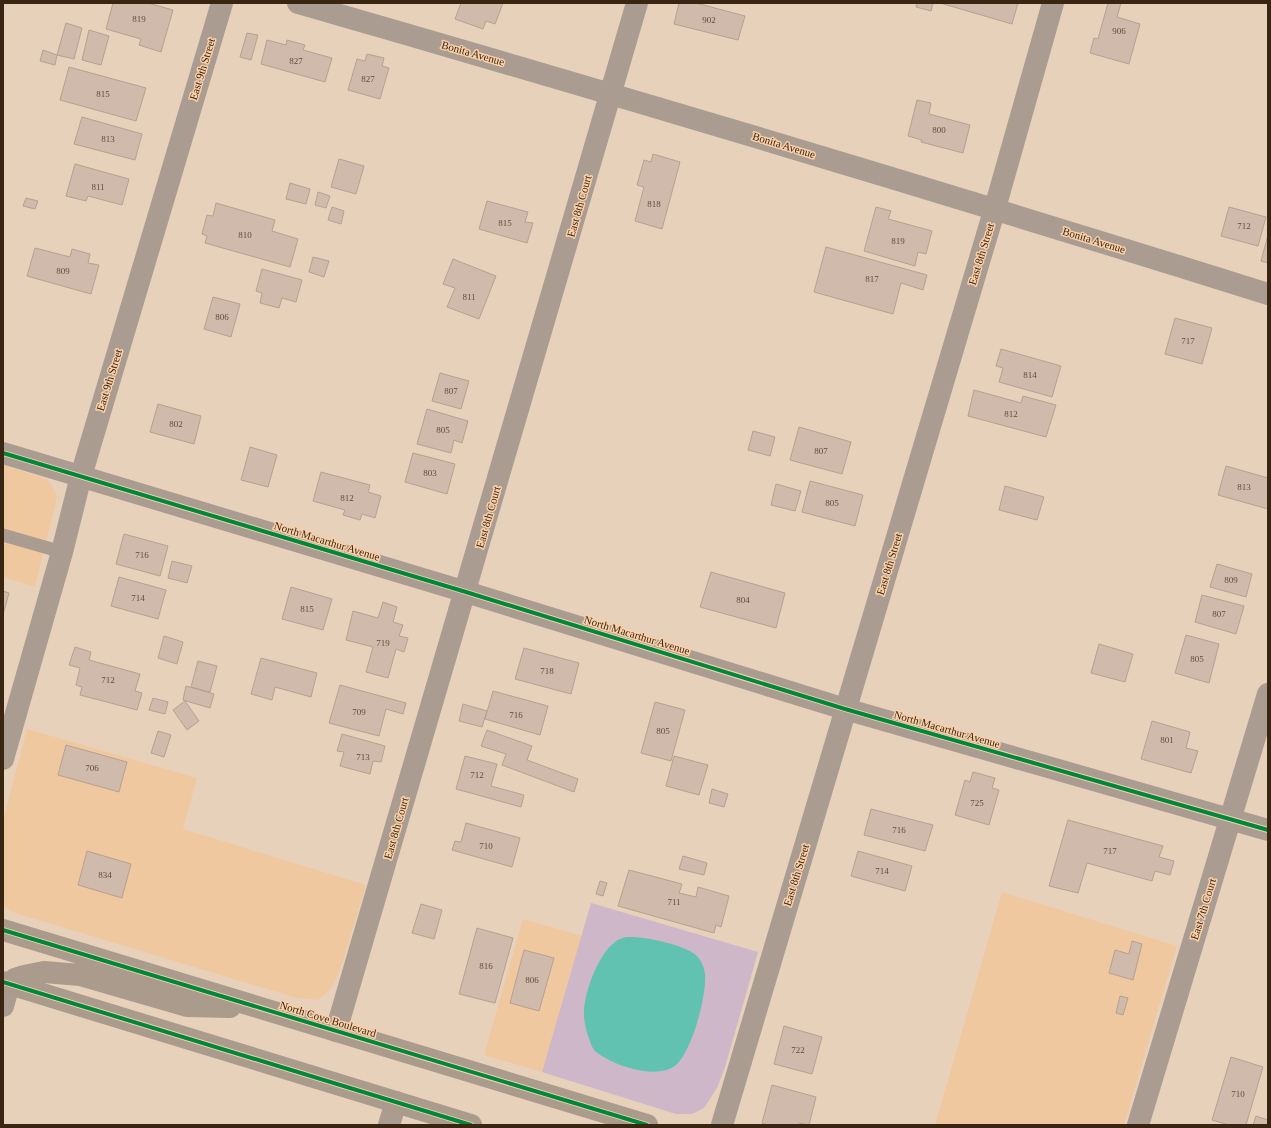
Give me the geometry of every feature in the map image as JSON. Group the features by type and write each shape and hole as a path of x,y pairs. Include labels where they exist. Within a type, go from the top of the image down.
{"main road":[{"name":"North Cove Boulevard","path":"3,930 647,1125"},
{"path":"6,983 24,976 44,972 80,975 187,1006 255,1007"},
{"path":"6,983 471,1125"}],"street":[{"name":"East 9th Street","path":"3,758 62,552 81,476 222,3"},
{"name":"Bonita Avenue","path":"298,3 612,93 995,208 1268,294"},
{"name":"East 8th Court","path":"336,1030 466,592 637,3"},
{"name":"East 8th Street","path":"722,1125 995,208 1053,3"},
{"name":"North Macarthur Avenue","path":"3,453 466,592 846,709 1268,830"},
{"name":"East 7th Court","path":"1138,1125 1268,694"},
{"path":"3,1006 6,983"},
{"path":"389,1125 396,1102"}],"lane":[{"path":"3,535 62,552"}],"shaded area":[{"path":"3,465 46,479 57,495 35,587 3,577"},
{"path":"27,729 197,778 183,829 366,885 340,970 331,989 318,1000 297,998 12,912 3,907 3,821"},
{"path":"1002,892 1177,946 1124,1125 935,1125"},
{"path":"591,903 758,952 725,1067 717,1088 704,1108 692,1114 676,1114 542,1072"},
{"path":"523,919 582,936 542,1072 484,1055"}],"water":[{"path":"626,937 652,939 682,947 696,955 701,961 704,969 704,995 693,1036 682,1058 676,1065 668,1070 657,1072 622,1066 601,1056 594,1050 588,1036 584,1020 584,1007 589,986 597,965 609,948 618,940"}],"building":[{"path":"113,3 148,3 173,10 161,52 139,45 141,39 106,29"},
{"path":"461,3 503,3 495,24 486,21 483,29 455,19"},
{"path":"679,3 696,3 745,16 738,40 674,24"},
{"path":"917,3 933,3 931,11 916,7"},
{"path":"940,3 1018,3 1012,24"},
{"path":"1108,3 1121,3 1117,17 1140,24 1129,64 1090,53 1094,38 1098,39"},
{"path":"66,23 82,28 74,59 57,55"},
{"path":"89,30 109,36 101,65 82,60"},
{"path":"247,33 258,35 251,60 240,57"},
{"path":"267,40 286,45 287,40 305,45 303,50 332,58 325,82 261,64"},
{"path":"43,50 57,55 55,65 40,61"},
{"path":"367,54 384,58 382,66 389,68 380,99 348,90 357,59 365,61"},
{"path":"69,67 146,88 136,121 60,100"},
{"path":"917,100 931,103 929,114 970,125 963,153 921,142 922,140 908,136"},
{"path":"82,117 142,134 135,160 74,144"},
{"path":"653,154 680,162 662,229 635,221 644,187 637,185 644,160 651,162"},
{"path":"339,159 364,166 356,194 331,187"},
{"path":"75,164 129,179 122,205 88,196 86,201 66,196"},
{"path":"290,183 310,189 306,204 286,199"},
{"path":"318,192 330,196 326,208 315,205"},
{"path":"26,198 38,201 35,209 23,206"},
{"path":"487,201 528,212 525,222 533,223 527,243 479,229"},
{"path":"216,203 275,220 272,231 298,239 290,267 205,243 207,236 202,234 207,215 213,216"},
{"path":"332,207 344,211 341,224 328,220"},
{"path":"876,207 891,211 888,219 932,231 926,254 918,252 915,266 864,251"},
{"path":"1229,207 1266,217 1258,246 1221,236"},
{"path":"1268,235 1268,263 1261,261"},
{"path":"826,247 927,275 923,290 901,283 893,314 814,292"},
{"path":"35,248 70,257 72,249 90,254 88,263 99,265 91,294 27,276"},
{"path":"313,257 329,261 324,277 309,272"},
{"path":"453,259 496,276 479,319 447,307 455,288 443,284"},
{"path":"262,269 302,280 296,302 282,298 279,308 260,303 262,293 256,291"},
{"path":"213,297 240,304 231,337 204,329"},
{"path":"1175,318 1212,328 1202,364 1165,354"},
{"path":"1001,349 1061,366 1052,397 999,382 1003,368 996,366"},
{"path":"440,373 469,381 461,409 432,401"},
{"path":"974,390 1021,403 1023,396 1056,405 1046,437 968,416"},
{"path":"158,404 201,416 194,444 150,432"},
{"path":"427,409 468,421 462,443 454,440 451,453 417,444"},
{"path":"799,427 851,442 842,474 790,460"},
{"path":"753,431 775,437 770,456 748,450"},
{"path":"250,447 277,455 268,487 241,480"},
{"path":"413,453 455,464 447,494 405,482"},
{"path":"1226,466 1268,478 1268,509 1218,495"},
{"path":"321,472 370,485 368,492 381,496 375,518 362,514 360,520 343,515 345,510 313,501"},
{"path":"810,481 863,495 855,526 802,512"},
{"path":"776,484 801,491 795,511 771,505"},
{"path":"1005,486 1044,497 1037,520 999,510"},
{"path":"124,534 168,546 160,576 116,564"},
{"path":"172,561 192,566 187,583 168,578"},
{"path":"1217,564 1252,574 1246,597 1210,587"},
{"path":"711,572 785,593 776,628 700,607"},
{"path":"119,577 166,590 158,619 111,606"},
{"path":"291,587 332,599 323,630 282,619"},
{"path":"3,591 9,593 3,615"},
{"path":"1202,595 1244,606 1236,634 1195,622"},
{"path":"383,602 397,607 393,622 403,625 399,636 408,638 404,652 396,649 388,678 366,672 373,647 346,640 353,611 378,618"},
{"path":"1186,635 1219,644 1209,683 1175,673"},
{"path":"164,636 183,642 177,664 158,658"},
{"path":"1099,644 1133,654 1125,682 1091,673"},
{"path":"75,647 91,652 89,660 140,674 135,691 142,693 137,710 80,695 82,687 76,685 80,668 69,665"},
{"path":"524,648 579,663 571,694 515,679"},
{"path":"261,658 317,673 311,697 275,687 272,700 251,694"},
{"path":"198,661 217,666 210,692 191,687"},
{"path":"340,685 406,703 403,714 386,709 379,736 329,723"},
{"path":"186,686 214,694 210,708 183,700"},
{"path":"493,691 548,706 540,735 485,719"},
{"path":"153,698 168,702 165,714 149,710"},
{"path":"185,701 199,721 187,730 173,710"},
{"path":"655,702 685,710 671,761 641,753"},
{"path":"463,704 487,711 482,727 459,721"},
{"path":"1152,721 1190,732 1186,748 1198,751 1191,773 1141,759"},
{"path":"487,730 532,746 527,760 578,779 574,792 502,765 506,754 481,746"},
{"path":"158,731 171,735 164,757 151,753"},
{"path":"342,734 385,746 381,762 373,761 370,774 340,766 344,752 337,751"},
{"path":"66,745 127,762 119,792 58,775"},
{"path":"465,756 497,764 491,786 524,795 521,807 456,789"},
{"path":"674,756 708,765 699,795 666,786"},
{"path":"973,772 995,778 992,788 999,790 989,825 955,815 965,780 970,782"},
{"path":"712,789 728,794 724,807 709,803"},
{"path":"871,809 933,825 925,851 864,835"},
{"path":"1068,820 1163,846 1159,857 1174,861 1170,875 1155,871 1152,881 1087,863 1078,893 1049,886"},
{"path":"466,823 520,838 512,867 452,850 455,841 461,842"},
{"path":"87,851 131,864 122,898 78,885"},
{"path":"858,851 912,866 905,891 851,876"},
{"path":"683,856 707,863 704,875 679,869"},
{"path":"629,870 682,884 679,893 696,897 698,887 729,896 721,927 716,925 714,933 618,906"},
{"path":"600,881 607,883 603,896 596,894"},
{"path":"421,904 442,910 434,939 412,933"},
{"path":"477,928 513,938 495,1003 459,994"},
{"path":"1132,941 1142,944 1133,980 1109,973 1115,950 1129,954"},
{"path":"524,950 554,958 539,1011 510,1003"},
{"path":"1120,996 1128,998 1123,1015 1116,1013"},
{"path":"784,1026 822,1037 812,1074 774,1064"},
{"path":"1231,1057 1263,1067 1246,1125 1229,1125 1212,1120"},
{"path":"772,1085 816,1097 809,1125 799,1123 798,1125 768,1125 762,1123"},
{"path":"1256,1116 1268,1120 1268,1125 1253,1125"}],"cycle path":[{"path":"3,453 466,592 845,709 1268,830"},
{"path":"3,930 647,1125"},
{"path":"3,982 471,1125"}]}
